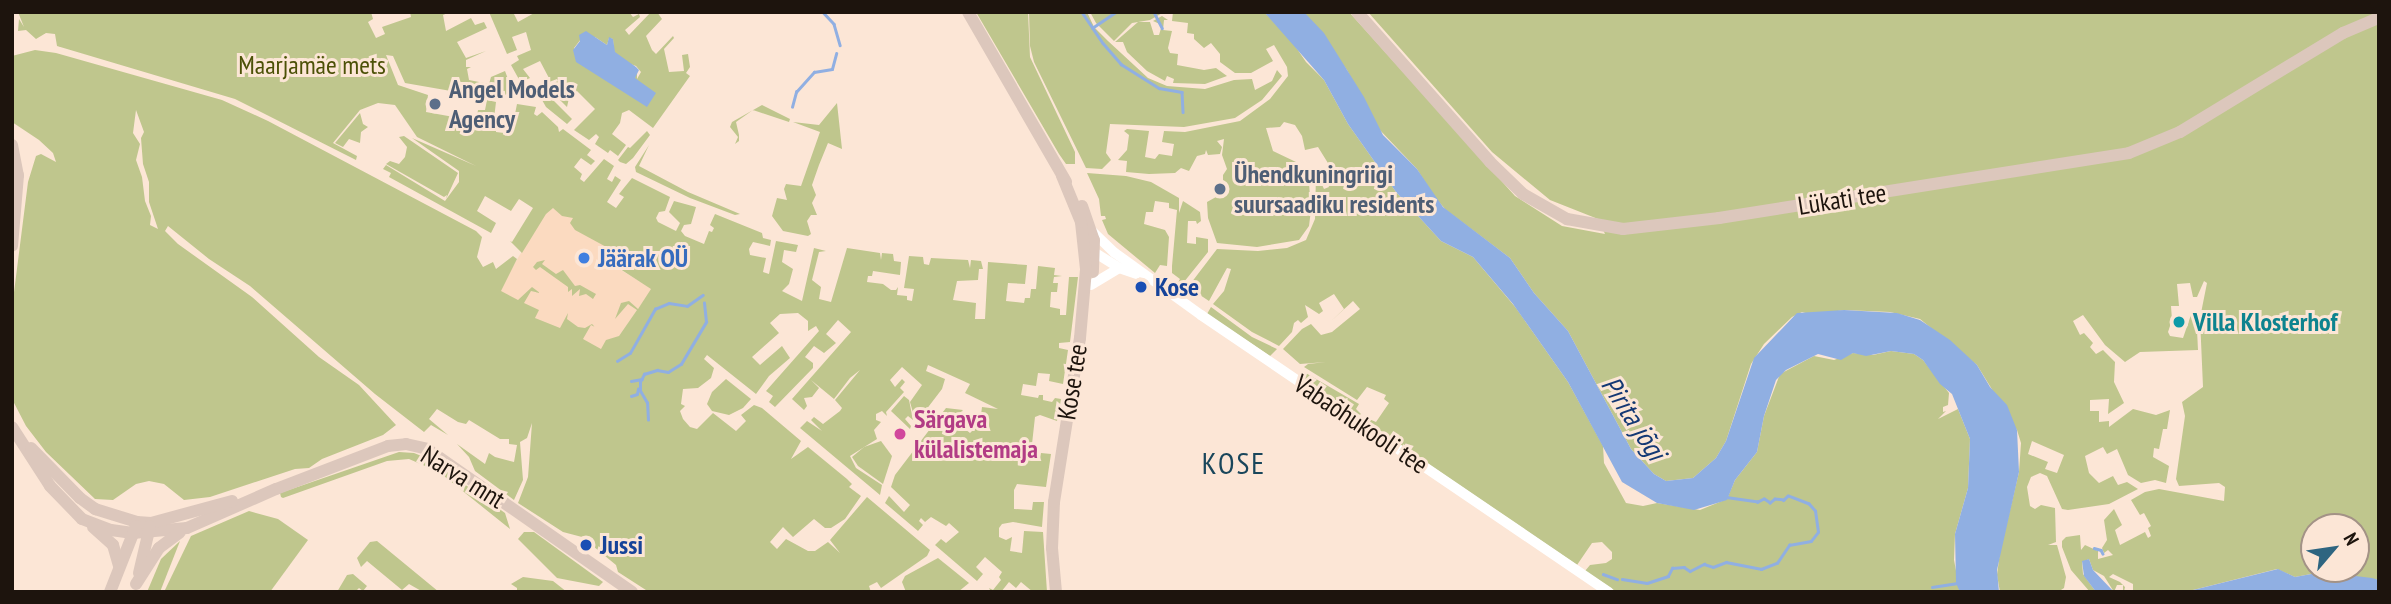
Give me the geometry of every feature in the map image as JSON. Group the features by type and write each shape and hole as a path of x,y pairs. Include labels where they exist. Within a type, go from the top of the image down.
{"main road":[{"name":"Kose tee","path":"968,12 1080,204 1093,232 1080,338 1053,511 1052,559 1056,592"},
{"name":"Lükati tee","path":"1357,12 1490,162 1523,194 1567,219 1592,226 1623,229 1743,214 2129,153 2180,132 2343,33 2379,18"},
{"path":"12,145 18,175 12,246"},
{"name":"Kose tee","path":"1062,176 1092,249"},
{"path":"1080,338 1091,285 1092,249"},
{"name":"Narva mnt","path":"12,426 50,486 82,519 111,530 187,528 276,489 387,446 406,444 427,449 632,592"},
{"name":"Narva mnt","path":"12,426 80,498 95,509 142,528 276,489"},
{"path":"82,519 113,545 120,566"},
{"path":"110,592 120,566 142,528"},
{"path":"135,588 142,528"},
{"path":"135,588 159,548 187,528"}],"street":[{"path":"1093,232 1115,253"},
{"path":"1092,249 1115,253"},
{"path":"1092,249 1119,268 1160,286"},
{"name":"Vabaõhukooli tee","path":"1115,253 1609,592"},
{"path":"1091,285 1119,268"}],"shaded area":[{"path":"551,203 583,225 610,249 612,255 608,262 652,289 608,352 601,353 541,322 498,291"}],"green space":[{"name":"Maarjamäe mets","path":"18,12 371,12 373,19 368,22 376,38 385,34 382,27 411,17 410,12 450,12 443,15 446,31 471,18 475,25 484,22 487,28 457,42 466,58 486,51 466,60 466,67 471,67 467,69 469,80 489,84 491,77 505,71 511,87 507,94 500,97 461,92 459,87 452,87 451,91 405,83 393,56 386,55 398,85 428,95 426,112 476,121 478,110 485,110 487,100 496,102 493,127 496,127 496,132 511,134 517,104 536,107 534,114 537,116 542,112 558,127 559,132 563,129 591,150 587,155 595,161 591,165 581,158 574,167 582,174 580,179 584,182 604,159 614,166 607,179 612,182 615,176 621,180 607,202 616,208 624,197 619,194 632,178 670,197 665,211 659,212 656,218 658,222 676,231 680,223 669,212 674,201 696,207 691,224 684,225 681,231 685,236 704,244 709,231 712,232 714,228 710,225 715,214 762,233 763,238 771,240 770,246 753,242 749,249 750,255 766,258 763,272 769,274 776,241 798,245 796,252 784,250 782,262 793,269 789,284 782,291 802,301 814,248 826,251 819,252 812,280 821,287 819,299 831,302 847,248 880,253 881,260 882,253 893,254 894,261 901,262 900,275 873,271 867,282 883,284 891,290 898,287 897,295 907,296 907,300 912,301 914,289 904,288 909,256 923,257 924,264 929,265 931,258 968,260 970,268 971,260 981,261 983,269 979,269 978,280 957,281 953,300 976,303 975,319 985,319 988,262 1027,265 1025,284 1008,283 1006,301 1024,303 1025,298 1030,298 1031,289 1036,289 1038,266 1055,268 1054,275 1062,276 1054,277 1053,283 1058,283 1057,292 1051,292 1050,307 1060,309 1060,315 1066,315 1069,277 1078,277 1070,342 1059,343 1059,348 1068,350 1063,384 1049,381 1050,374 1038,373 1036,386 1023,384 1021,395 1038,398 1043,395 1043,400 1052,402 1055,398 1061,399 1060,405 1056,407 1059,409 1057,421 1040,415 1035,417 1032,444 1028,444 1027,454 1033,458 1040,459 1041,453 1051,454 1046,487 1017,484 1014,490 1014,509 1032,510 1033,502 1044,502 1042,527 1013,522 1002,524 999,528 999,537 1006,540 1012,537 1010,551 1022,553 1024,531 1043,532 1047,592 1033,592 1021,582 1016,588 1009,582 1001,592 991,592 989,588 993,590 1001,580 999,577 1002,572 985,557 976,567 983,574 977,581 935,545 941,539 946,543 959,532 949,523 946,526 931,517 925,522 921,518 919,521 923,525 918,531 885,503 889,496 904,512 910,505 891,487 895,475 946,408 963,410 954,419 949,415 955,420 963,411 957,420 961,425 956,422 970,433 984,419 981,415 982,407 998,409 965,393 970,384 928,365 926,371 945,379 942,389 916,423 910,402 922,385 902,367 890,380 895,387 902,379 905,382 900,388 904,392 886,412 887,416 882,411 876,414 876,420 881,422 874,430 877,439 850,456 856,468 882,485 880,495 800,428 807,421 822,431 811,420 814,417 823,424 840,411 842,408 835,400 860,370 850,378 834,399 811,380 819,388 812,397 804,398 807,406 804,410 792,399 851,332 838,320 826,334 836,343 824,353 814,346 805,357 813,363 813,368 775,407 769,402 773,396 766,391 819,331 816,326 808,331 808,321 798,313 780,314 770,323 779,333 752,357 760,365 782,346 790,358 769,376 756,394 707,355 704,359 714,368 711,378 698,388 683,389 681,404 685,406 680,411 683,419 690,427 697,429 713,413 736,431 746,421 741,415 754,405 762,408 801,441 791,459 808,447 847,479 852,484 849,487 861,496 845,519 831,528 825,528 814,519 793,537 783,527 770,542 777,549 786,539 808,551 815,551 828,542 840,553 830,540 867,497 930,550 927,556 881,588 877,582 869,586 871,592 649,592 618,572 616,565 582,537 563,532 518,503 528,477 532,423 527,438 520,442 523,480 514,500 475,471 469,457 457,444 485,464 489,453 514,462 517,445 509,444 509,439 500,439 469,420 466,424 458,422 437,409 429,419 448,435 431,425 424,432 375,394 250,286 209,259 168,226 165,231 178,244 252,297 319,357 359,385 396,425 383,435 322,459 309,468 295,469 210,497 184,500 164,484 149,481 136,484 113,500 95,499 46,452 26,426 12,399 12,308 28,182 36,156 41,154 56,162 53,153 39,140 12,122 12,56 35,50 56,53 222,100 268,121 476,231 482,237 477,257 483,267 493,262 496,269 513,256 517,259 501,291 518,300 532,287 540,293 531,291 524,303 539,310 535,318 560,328 568,313 567,319 578,327 585,328 592,324 595,327 591,325 583,339 601,349 606,340 619,336 637,310 628,304 615,319 621,303 629,301 638,309 651,289 614,265 620,254 615,252 608,262 612,255 610,249 575,230 570,223 573,218 562,216 553,208 546,214 522,253 510,241 512,242 533,208 519,199 511,211 485,196 477,211 496,223 491,233 389,177 391,173 383,169 386,165 445,201 459,182 459,171 412,138 476,166 417,137 395,105 378,103 360,110 333,143 357,156 356,160 235,99 57,46 55,34 46,33 36,39 26,30 18,31 19,19 24,27","holes":["136,110 144,132 141,138 143,164 149,182 149,202 158,229 150,225 151,216 136,160 140,144 133,133"]},
{"path":"489,12 513,12 518,22 536,12 629,12 633,17 639,14 640,17 625,30 629,35 651,12 657,12 662,19 646,36 652,50 656,54 673,36 664,49 669,72 684,71 682,55 688,54 690,67 686,73 690,76 653,128 629,110 622,113 620,123 612,134 626,145 618,156 595,144 599,137 596,134 589,140 574,130 595,109 577,91 569,98 567,107 557,97 553,100 572,119 567,124 546,107 537,91 558,81 557,79 536,87 550,80 540,61 523,69 530,78 523,81 525,84 521,83 511,65 519,60 517,56 531,50 526,32 512,37 517,50 507,54","holes":["595,37 607,45 609,38 613,39 614,51 619,60 636,66 641,72 637,79 637,68 634,79 643,86 578,61 574,48 581,39"]},
{"path":"976,12 1028,12 1030,57 1075,152 1075,164 1066,164 1059,154"},
{"path":"1029,12 1087,12 1094,27 1148,78 1167,86 1205,89 1234,80 1252,79 1255,90 1272,81 1277,70 1282,76 1262,100 1235,118 1184,127 1110,124 1106,153 1111,160 1102,169 1086,168 1034,62 1030,46"},
{"path":"1090,12 1164,12 1150,20 1132,23 1114,41 1096,23"},
{"path":"1173,12 1264,12 1291,40 1306,62 1324,80 1348,124 1396,192 1441,241 1473,257 1516,308 1568,382 1603,446 1604,463 1626,503 1643,506 1657,503 1700,510 1727,499 1735,480 1757,452 1764,416 1780,374 1814,356 1834,360 1853,353 1873,355 1891,351 1914,354 1923,360 1949,393 1948,405 1943,407 1943,412 1946,411 1938,419 1958,409 1970,439 1968,488 1955,534 1954,560 1960,592 1617,592 1585,571 1590,565 1606,563 1612,559 1612,552 1602,542 1592,543 1577,565 1368,423 1369,419 1376,422 1389,403 1384,399 1386,395 1367,387 1357,400 1304,367 1326,362 1300,364 1283,349 1302,329 1311,324 1321,335 1332,332 1360,309 1353,301 1329,323 1344,309 1334,294 1319,303 1323,311 1319,314 1305,305 1308,317 1301,323 1298,320 1294,323 1292,332 1279,346 1252,332 1213,304 1224,291 1231,269 1227,268 1209,301 1188,287 1217,249 1258,251 1287,248 1306,240 1315,219 1316,173 1319,171 1317,174 1324,189 1329,187 1324,175 1331,168 1318,147 1305,150 1302,136 1295,125 1284,122 1280,127 1266,128 1273,151 1296,162 1299,177 1309,183 1311,210 1309,226 1299,240 1257,247 1217,243 1208,218 1207,202 1216,197 1217,187 1223,185 1223,175 1227,169 1222,155 1224,139 1217,141 1222,147 1220,154 1208,155 1206,150 1205,154 1197,156 1189,171 1181,168 1175,173 1126,172 1127,161 1118,160 1127,150 1129,135 1124,131 1127,129 1149,131 1145,157 1155,159 1159,154 1172,156 1174,144 1162,142 1164,131 1185,132 1240,121 1270,99 1288,76 1287,67 1274,45 1266,49 1273,61 1251,73 1235,73 1220,62 1220,54 1211,43 1204,48 1194,39 1194,34 1187,33 1188,23 1172,21"},
{"path":"1304,12 1349,12 1515,196 1562,226 1605,234 1598,219 1550,200 1492,152 1368,12 2379,12 2379,580 2370,579 2370,513 2300,513 2300,576 2295,577 2277,569 2185,592 2133,592 2133,584 2113,574 2109,577 2123,585 2117,585 2114,592 2104,576 2093,570 2089,559 2082,562 2083,574 2096,592 2090,592 2071,570 2062,547 2062,541 2066,537 2080,535 2081,550 2085,545 2098,551 2098,559 2113,555 2108,550 2104,553 2102,548 2107,540 2104,520 2114,509 2122,525 2115,530 2120,545 2145,532 2148,538 2151,536 2148,528 2151,526 2144,513 2140,515 2131,500 2145,492 2159,489 2224,501 2225,487 2219,483 2179,486 2176,479 2185,416 2182,402 2203,387 2200,318 2207,283 2204,281 2197,297 2193,297 2190,283 2177,284 2179,306 2171,306 2172,320 2168,332 2170,336 2183,338 2192,312 2196,310 2198,350 2140,352 2125,362 2105,345 2083,315 2073,321 2080,335 2084,333 2093,343 2090,347 2096,354 2103,350 2115,362 2114,382 2124,403 2108,414 2109,399 2090,400 2090,411 2099,411 2099,422 2109,421 2109,427 2133,409 2156,415 2170,410 2167,429 2163,429 2159,449 2154,448 2153,457 2169,466 2166,483 2155,480 2141,483 2128,475 2117,449 2107,454 2103,447 2085,456 2089,473 2099,483 2113,476 2118,485 2127,482 2138,489 2109,504 2068,510 2062,509 2047,476 2040,473 2031,477 2027,487 2030,506 2035,509 2041,505 2055,508 2056,542 2048,545 2057,545 2066,577 2064,588 2058,592 2000,592 1997,575 2000,552 2019,472 2021,443 2017,430 1977,365 1920,319 1890,312 1844,310 1813,315 1802,312 1792,317 1764,344 1751,364 1726,441 1716,458 1693,478 1666,481 1654,474 1631,449 1568,331 1534,293 1510,258 1446,210 1417,169 1377,127 1347,70","holes":["2032,441 2064,455 2057,473 2045,469 2048,462 2028,454"]},
{"path":"1162,16 1168,20 1164,20 1163,30 1172,31 1168,48 1170,53 1178,54 1177,65 1204,70 1216,68 1227,76 1205,84 1173,83 1174,79 1167,76 1165,81 1147,71 1127,52 1123,42 1115,42 1138,22 1150,22 1154,35 1159,35 1162,25 1153,21"},
{"path":"837,103 842,149 828,143 819,165 812,185 816,195 812,203 817,215 811,215 807,221 811,234 808,236 783,231 772,216 777,198 787,200 784,189 786,184 801,186 820,132 793,122 819,125"},
{"path":"762,105 790,119 789,122 753,110"},
{"path":"752,111 736,122 739,141 735,144 738,137 730,127 732,122"},
{"path":"360,113 363,124 368,127 361,132 360,143 349,139 343,147 335,143"},
{"path":"647,131 650,135 633,158 626,164 620,162 618,160 628,147"},
{"path":"404,136 458,173 446,199 447,195 444,197 386,164 390,161 399,164 405,157 407,147 399,137"},
{"path":"649,145 639,166 688,192 740,214 735,215 690,198 636,172 635,167"},
{"path":"1087,173 1126,176 1151,182 1179,198 1179,213 1183,201 1200,212 1201,221 1197,224 1196,221 1188,221 1187,243 1196,244 1196,237 1208,239 1208,252 1180,287 1176,286 1180,279 1172,273 1177,210 1169,208 1169,203 1155,201 1153,212 1146,212 1144,224 1165,230 1169,237 1167,266 1160,265 1155,273 1108,234 1102,220 1106,219 1105,216 1101,216 1099,199"},
{"path":"545,260 542,264 556,274 563,270 575,286 580,285 596,294 593,299 586,294 579,296 580,289 572,296 572,289 568,292 568,287 540,267 536,270 533,267 537,262"},
{"path":"1211,307 1252,337 1277,349 1270,356 1207,314"},
{"path":"1304,372 1359,404 1356,409 1361,414 1358,416 1300,377"},
{"path":"726,379 751,399 743,408 729,415 712,411 707,404 712,392"},
{"path":"904,396 909,400 913,420 908,416 905,419 911,426 910,429 891,411"},
{"path":"881,441 892,456 883,484 858,466 852,457 864,447"},
{"path":"399,452 414,453 429,459 505,513 510,529 439,472 409,459 387,461 281,497 280,493"},
{"path":"249,511 278,519 308,540 270,592 164,592 191,536"},
{"path":"524,532 534,532 603,582 599,586 557,578 518,539"},
{"path":"180,541 160,592 147,592 161,559"},
{"path":"377,541 439,592 423,592 409,584 402,590 367,561 361,567 357,558 370,542"},
{"path":"938,558 969,583 958,592 906,592 902,582 905,576"},
{"path":"353,574 367,586 363,591 359,588 355,592 337,592 347,575"},
{"path":"523,577 553,581 567,592 517,592 517,588 511,584"}],"water":[{"path":"1264,12 1304,12 1324,33 1364,97 1383,135 1417,169 1443,207 1510,258 1534,293 1568,331 1631,449 1654,474 1666,481 1693,478 1716,458 1726,441 1754,358 1797,313 1844,310 1897,313 1920,320 1950,340 1977,365 1990,387 2007,405 2017,430 2019,472 1997,570 1999,592 1960,592 1956,583 1955,534 1968,488 1970,439 1952,394 1940,384 1923,360 1914,354 1891,351 1866,356 1853,353 1841,360 1818,354 1786,370 1776,380 1764,416 1757,452 1735,480 1727,500 1694,510 1657,503 1622,482 1568,382 1513,304 1473,257 1441,241 1396,192 1348,124 1324,80"},
{"path":"586,31 607,45 609,37 613,39 615,52 639,70 635,78 656,93 647,107 576,62 573,50 580,41 579,35"},
{"path":"2089,559 2093,570 2114,592 2096,592 2084,576 2082,561"},
{"path":"2278,569 2295,577 2300,576 2300,583 2370,583 2370,578 2379,580 2379,592 2185,592"}],"waterway":[{"path":"823,12 834,24 840,45"},
{"path":"1082,12 1121,64 1159,88 1182,92 1183,112"},
{"path":"1092,28 1116,12"},
{"path":"1154,12 1162,28"},
{"path":"792,107 796,92 814,72 832,69 836,54"},
{"path":"617,361 630,353 655,309 669,303 687,306 703,295"},
{"path":"648,420 647,403 640,391 640,382 644,374 657,370 668,372 681,364 706,322 704,303"},
{"path":"631,381 642,379"},
{"path":"631,396 637,394 638,389"},
{"path":"1622,579 1647,583 1668,576 1672,568 1684,567 1690,571 1704,564 1713,567 1726,562 1761,569 1777,563 1789,545 1811,541 1818,532 1815,511 1809,504 1788,496 1784,500 1775,499 1770,503 1764,499 1758,502 1728,498"},
{"path":"2094,548 2101,550 2103,554"},
{"path":"1603,574 1617,579"},
{"path":"1932,587 1956,583"}],"place":[{"name":"Angel Models Agency","path":"435,104"},
{"name":"Ühendkuningriigi suursaadiku residents","path":"1220,189"},
{"name":"Jäärak OÜ","path":"584,258"},
{"name":"Kose","path":"1141,287"},
{"name":"Villa Klosterhof","path":"2179,322"},
{"name":"Särgava külalistemaja","path":"900,434"},
{"name":"Jussi","path":"586,545"}],"district":[{"name":"KOSE","path":"1234,463"}],"water label":[{"name":"Pirita jõgi","path":"1634,418"}]}
